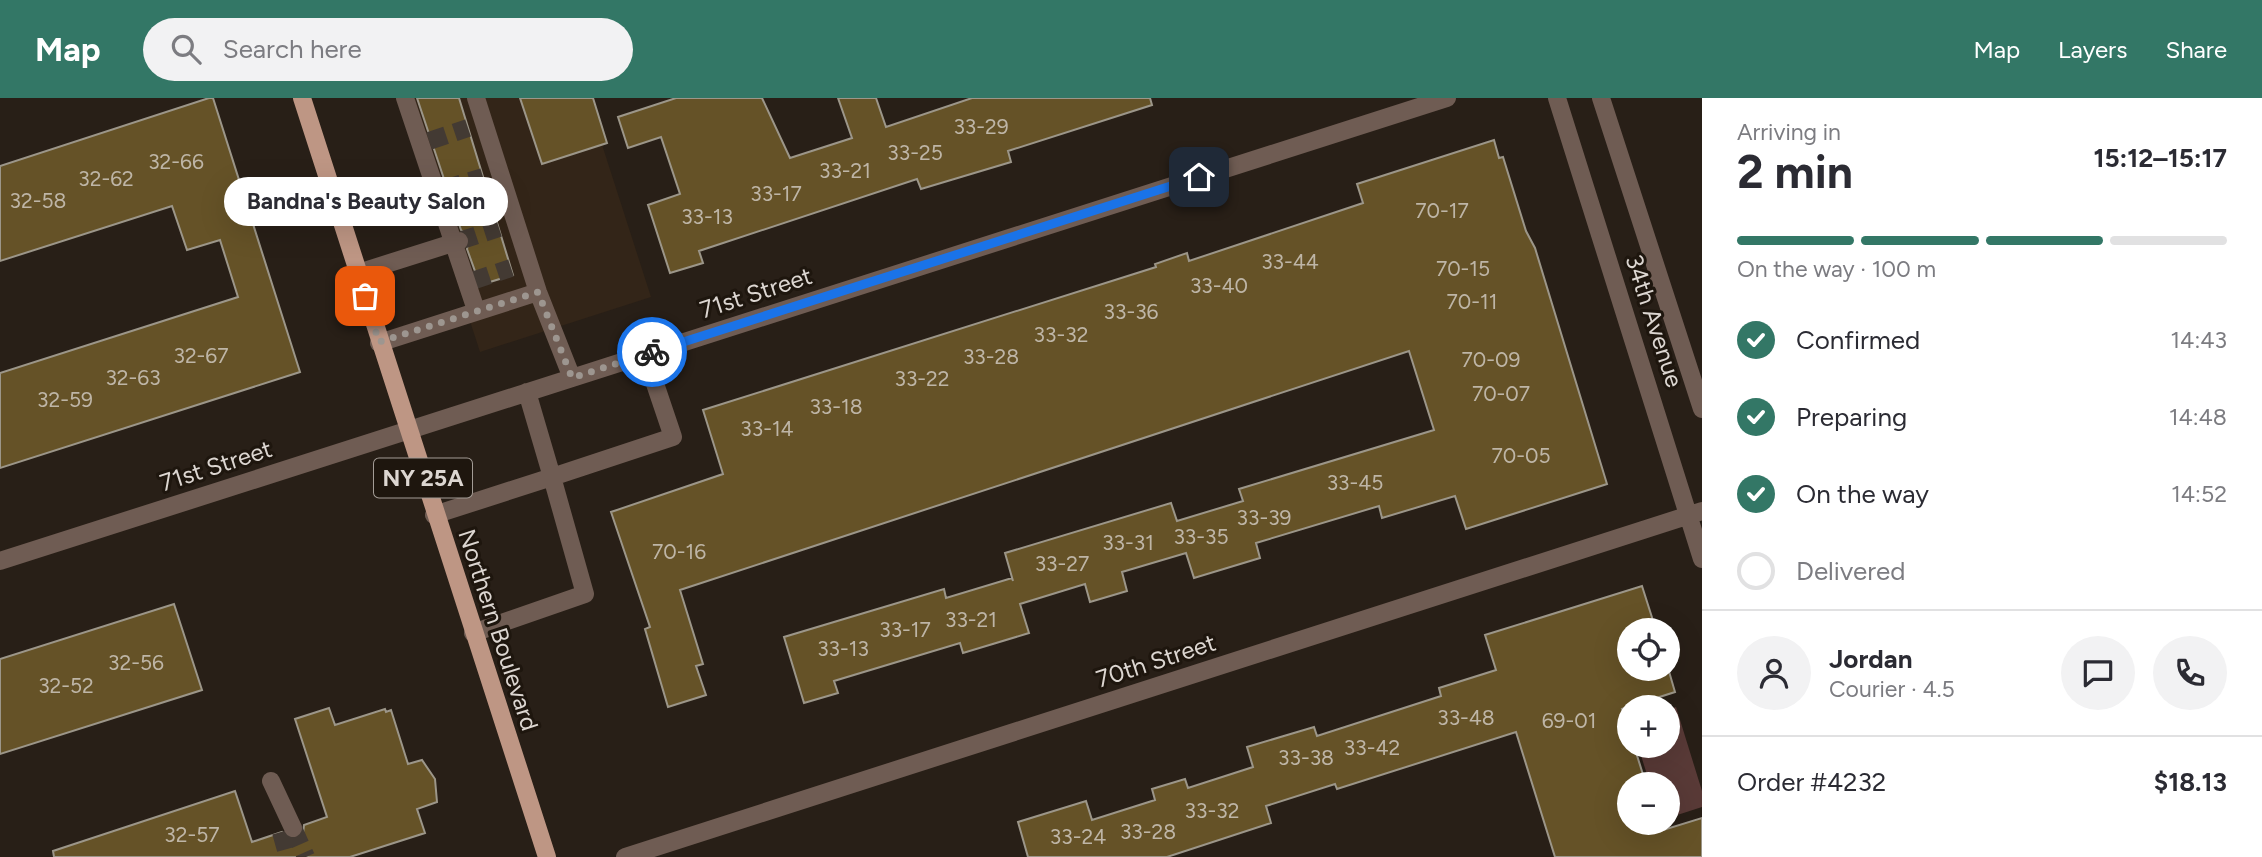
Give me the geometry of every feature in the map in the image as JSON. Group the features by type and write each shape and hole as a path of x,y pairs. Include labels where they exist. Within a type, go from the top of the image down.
{"main road":[{"name":"Northern Boulevard","path":"302,98 434,515 547,857"}],"street":[{"path":"405,98 425,142 476,310"},
{"path":"476,98 476,125 508,225 528,262 572,378"},
{"name":"71st Street","path":"0,561 1447,98"},
{"name":"34th Avenue","path":"1557,98 1695,514 1702,559"},
{"name":"34th Avenue","path":"1601,98 1702,409"},
{"path":"358,273 456,242"},
{"path":"511,268 528,262"},
{"path":"379,342 538,292"},
{"path":"434,515 673,437 645,354"},
{"path":"473,633 585,594 527,391"},
{"name":"70th Street","path":"625,857 1695,514"}],"shaded area":[{"path":"398,98 587,98 651,297 480,352"},
{"path":"1680,720 1702,791 1702,807 1680,814 1680,772 1646,772 1642,758 1680,758"}],"building":[{"path":"213,98 300,372 0,468 0,373 238,297 220,240 187,250 172,206 0,261 0,166"},
{"path":"417,98 459,98 513,275 480,285 467,249 470,237 461,230"},
{"path":"520,98 593,98 607,143 542,164"},
{"path":"676,98 762,98 790,158 852,138 838,98 876,98 886,127 972,98 1150,98 1152,105 1008,151 1011,162 921,189 917,179 699,251 703,263 670,273 648,205 680,194 661,137 628,148 618,117"},
{"path":"1494,140 1499,158 1503,157 1526,231 1535,248 1607,484 1466,529 1455,496 1382,518 1379,506 1256,543 1260,558 1194,578 1186,553 1122,572 1127,591 1090,602 1085,584 1020,604 1029,633 963,653 960,643 834,681 838,693 804,703 784,637 944,589 946,598 1012,578 1013,581 1005,553 1171,503 1177,521 1243,501 1239,489 1434,430 1409,351 680,590 703,664 696,666 706,695 668,707 645,629 650,627 611,512 723,474 703,410 1156,267 1155,264 1187,253 1189,261 1363,203 1357,184"},
{"path":"1642,586 1652,618 1617,618 1617,681 1672,681 1675,692 1666,695 1617,695 1617,758 1638,758 1642,772 1617,772 1617,835 1680,835 1680,825 1702,818 1702,857 1555,857 1516,732 1337,789 1335,784 1266,806 1271,823 1167,857 1028,857 1018,822 1086,801 1092,820 1155,800 1152,789 1185,779 1188,788 1253,767 1247,747 1314,727 1317,736 1441,696 1439,688 1496,670 1485,635"},
{"path":"174,604 202,690 0,754 0,659"},
{"path":"329,708 335,725 385,709 386,712 391,710 408,764 422,760 435,779 437,802 417,809 425,833 350,857 54,857 53,851 235,791 252,842 282,832 287,838 298,838 303,834 304,825 327,817 295,719"}],"tunnel":[{"path":"429,141 468,128"},
{"path":"444,189 483,177"},
{"path":"459,241 499,228"},
{"path":"472,281 511,268"},
{"path":"293,828 306,857"},
{"path":"281,832 288,857"}],"way so far":[{"path":"365,296 379,342 538,292 572,378 652,352"}],"place":[{"name":"Bandna's Beauty Salon","path":"365,296"}],"route":[{"path":"652,352 1199,177"}]}
